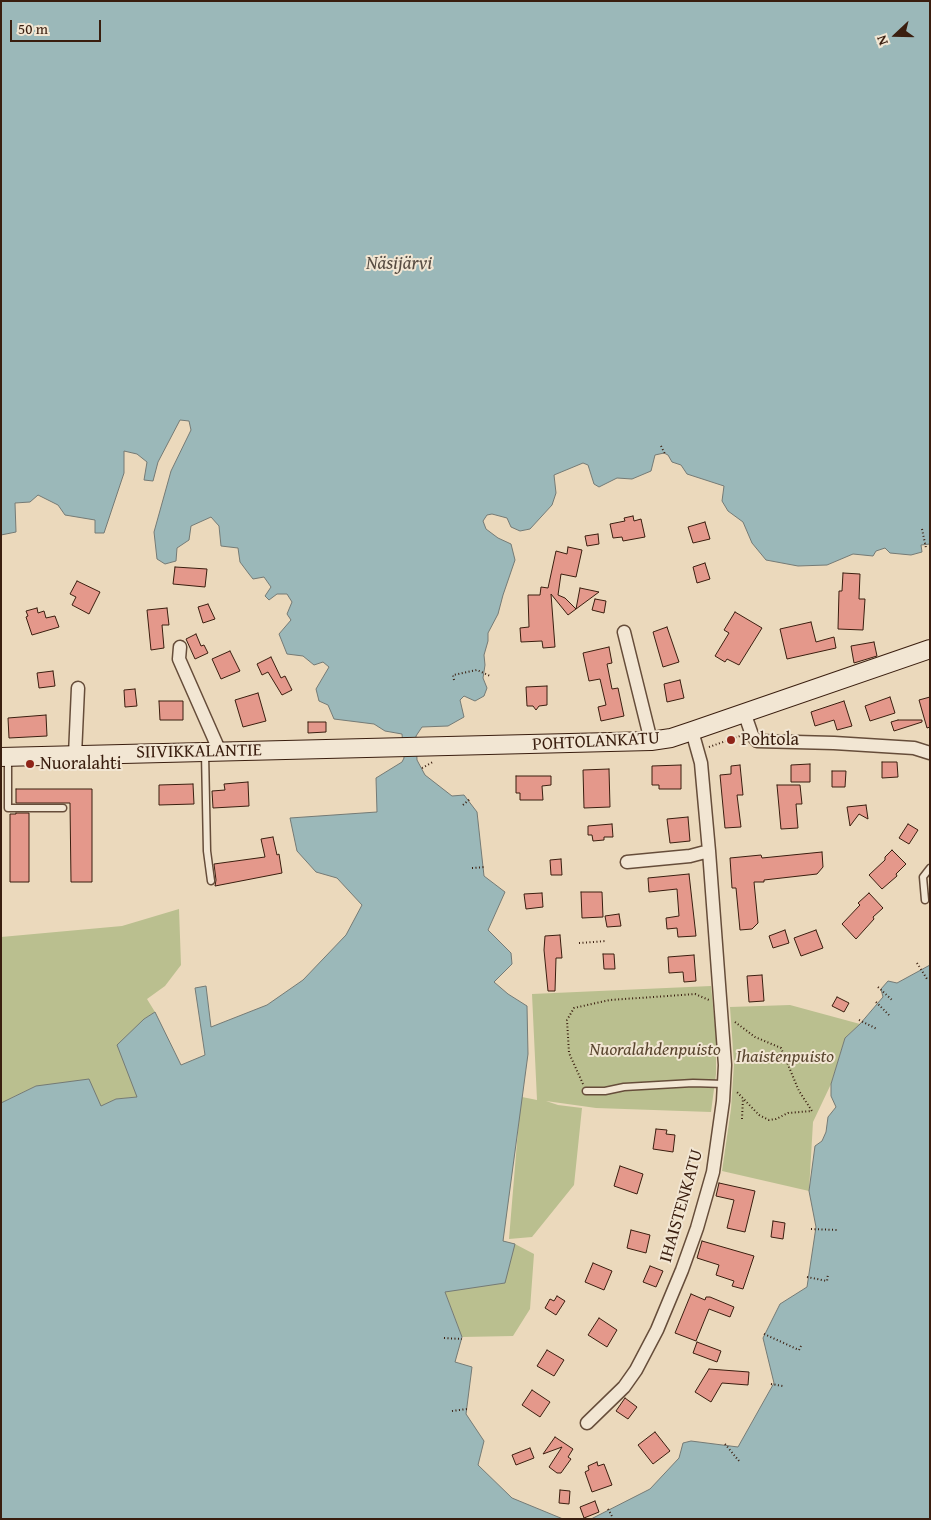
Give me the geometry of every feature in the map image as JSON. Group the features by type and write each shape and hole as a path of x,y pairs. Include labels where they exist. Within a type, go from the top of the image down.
{"main road":[{"name":"POHTOLANKATU","path":"368,749 651,741 671,738 930,649"},
{"name":"SIIVIKKALANTIE","path":"4,756 368,749"}],"street":[{"path":"624,632 651,741"},
{"path":"180,647 179,659 212,752"},
{"path":"75,755 78,688"},
{"path":"744,712 752,735 757,741 844,743 914,748 930,753"},
{"name":"IHAISTENKATU","path":"587,1423 624,1387 636,1370 664,1316 697,1228 713,1172 723,1101 724,1065 701,763 692,731"},
{"path":"627,862 690,856 709,851"}],"lane":[{"path":"211,881 207,851 212,752"},
{"path":"4,756 8,808 63,808"},
{"path":"925,900 923,877 930,868"},
{"path":"586,1091 693,1083 724,1084"}],"path":[{"path":"661,446 665,454"},
{"path":"922,529 926,548"},
{"path":"454,680 453,675 477,670 490,676"},
{"path":"462,806 470,799"},
{"path":"472,868 485,867"},
{"path":"579,943 606,941"},
{"path":"917,963 928,979"},
{"path":"878,987 892,1000"},
{"path":"586,1091 572,1064 569,1053 567,1020 574,1008 610,1000 694,994 720,1005 739,1026 755,1037 781,1048 799,1091 812,1111 788,1114 769,1120 759,1115 730,1085 724,1084"},
{"path":"876,1002 890,1016"},
{"path":"860,1020 877,1030"},
{"path":"742,1119 743,1098"},
{"path":"811,1229 837,1230"},
{"path":"807,1277 827,1281 828,1274"},
{"path":"764,1334 799,1350 802,1344"},
{"path":"444,1338 462,1339"},
{"path":"770,1384 783,1386"},
{"path":"452,1411 467,1409"},
{"path":"725,1444 739,1461"},
{"path":"608,1509 613,1518"}],"green space":[{"path":"179,909 181,965 165,986 147,999 155,1012 144,1019 137,1097 116,1099 101,1107 36,1086 1,1103 1,937 122,926"},
{"name":"Nuoralahdenpuisto","path":"711,986 716,1036 716,1074 711,1112 596,1108 546,1101 558,1105 582,1108 574,1185 532,1237 509,1239 519,1118 503,1241 515,1244 534,1254 530,1309 513,1336 462,1337 445,1292 522,1097 537,1100 532,994"},
{"name":"Ihaistenpuisto","path":"790,1005 860,1024 845,1038 831,1084 813,1122 809,1191 722,1171 731,1109 734,1064 730,1007"}],"water":[{"name":"Näsijärvi","path":"1,1 930,1 930,544 921,545 922,552 911,555 890,553 885,548 876,551 873,556 853,554 827,565 798,566 766,560 752,543 743,522 728,511 722,501 724,486 687,474 681,465 672,462 668,455 664,453 655,455 651,471 632,479 617,478 599,487 594,484 588,465 583,463 554,475 556,493 552,505 530,529 520,531 511,527 507,518 492,514 487,515 483,521 486,529 498,538 511,544 515,560 498,614 488,633 484,655 483,678 487,688 484,696 475,701 464,696 460,700 464,717 448,726 422,727 416,736 417,760 425,775 452,796 464,795 477,812 484,876 505,892 488,930 511,953 512,964 494,982 527,1006 528,1054 503,1241 515,1244 505,1283 445,1292 462,1337 455,1362 472,1367 466,1414 484,1441 478,1465 512,1498 563,1519 1,1519 1,1103 36,1086 89,1079 101,1106 116,1099 137,1097 117,1045 144,1019 155,1012 181,1065 205,1055 195,988 206,986 211,1027 267,1005 303,980 346,935 362,905 337,878 316,872 297,851 290,818 377,812 376,778 402,762 404,758 402,734 385,731 374,724 334,719 328,705 319,701 316,689 329,667 323,662 314,665 303,656 287,654 279,634 291,620 287,614 292,602 287,594 277,594 269,600 265,596 271,587 264,577 253,579 240,562 238,548 221,546 219,526 211,517 191,526 189,540 177,548 176,561 165,564 157,559 154,532 171,471 191,430 189,421 180,420 158,462 153,481 144,480 147,462 137,454 124,451 124,473 104,533 95,533 95,520 65,515 58,505 38,495 30,502 15,503 16,532 1,535"},
{"path":"930,965 930,1519 591,1519 650,1489 679,1458 683,1443 691,1441 738,1447 774,1383 763,1338 780,1304 807,1287 816,1227 809,1191 815,1146 822,1141 826,1132 828,1117 836,1107 831,1096 831,1084 845,1038 883,997 881,989 888,981 897,983"}],"building":[{"path":"633,516 634,521 641,519 645,537 623,541 622,537 613,538 610,524 625,521 624,518"},
{"path":"705,522 710,539 693,543 688,527"},
{"path":"598,534 599,544 587,546 585,536"},
{"path":"568,547 582,550 576,577 561,574 558,595 565,598 576,609 568,615 551,594 555,647 543,648 542,641 521,642 520,628 529,627 528,595 540,595 541,587 548,588 556,551 567,554"},
{"path":"705,563 710,579 697,583 693,567"},
{"path":"175,567 207,569 205,587 173,584"},
{"path":"843,573 860,574 859,599 865,599 863,630 838,629 839,591 842,591"},
{"path":"77,581 100,592 89,614 72,605 76,597 70,594"},
{"path":"580,588 599,592 576,609"},
{"path":"595,599 606,601 604,613 592,610"},
{"path":"208,604 215,619 203,623 198,607"},
{"path":"37,608 38,613 44,611 46,618 55,616 59,627 32,635 26,611"},
{"path":"167,608 169,625 162,625 164,648 151,650 147,610"},
{"path":"735,612 762,628 739,665 727,659 725,662 715,656 729,633 724,630"},
{"path":"811,622 816,642 834,637 836,648 787,659 780,629"},
{"path":"667,627 679,662 663,667 653,632"},
{"path":"196,634 201,646 204,645 208,653 195,659 186,639"},
{"path":"874,642 877,656 854,663 851,646"},
{"path":"609,647 612,663 607,664 612,689 618,688 624,716 601,721 598,707 606,705 600,679 589,681 583,653"},
{"path":"230,651 240,671 221,679 212,659"},
{"path":"271,657 281,678 285,676 292,690 282,695 268,672 262,675 257,664"},
{"path":"53,671 55,686 39,688 37,673"},
{"path":"680,680 684,698 667,702 664,684"},
{"path":"547,686 547,705 539,706 536,710 533,706 527,706 526,687"},
{"path":"135,689 137,706 125,707 124,690"},
{"path":"258,693 266,721 243,727 235,700"},
{"path":"890,697 895,713 870,721 865,706"},
{"path":"930,697 930,727 927,728 919,700"},
{"path":"159,701 183,701 183,720 160,720"},
{"path":"844,701 852,726 837,730 834,720 815,726 811,712"},
{"path":"46,715 47,736 9,738 8,718"},
{"path":"898,720 922,720 922,722 894,731 891,722"},
{"path":"308,722 326,722 326,732 308,733"},
{"path":"882,762 897,762 898,777 882,778"},
{"path":"810,764 810,782 791,782 791,765"},
{"path":"681,765 681,789 659,789 659,785 652,785 652,766"},
{"path":"740,765 743,795 737,795 741,827 725,828 720,775 731,774 731,766"},
{"path":"609,769 610,807 584,808 583,770"},
{"path":"832,771 846,771 845,787 832,787"},
{"path":"516,776 551,776 551,785 542,786 543,800 520,800 520,793 516,793"},
{"path":"248,782 249,806 213,808 212,791 225,790 224,784"},
{"path":"193,784 194,804 159,805 159,785"},
{"path":"777,785 800,785 802,804 796,804 798,828 781,829"},
{"path":"16,789 92,789 92,882 71,882 70,803 16,803"},
{"path":"866,805 868,819 859,814 850,826 847,807"},
{"path":"29,813 29,882 10,882 10,814"},
{"path":"688,817 690,841 670,843 667,819"},
{"path":"612,824 613,837 604,837 604,840 593,841 592,835 588,835 588,826"},
{"path":"908,824 918,830 909,844 899,838"},
{"path":"273,837 277,855 279,854 282,873 215,886 214,864 265,857 261,839"},
{"path":"892,850 906,864 896,874 897,876 882,889 869,875 885,860 885,857"},
{"path":"822,852 823,867 817,874 754,882 758,923 752,929 740,930 736,888 732,888 730,858 761,855 762,858"},
{"path":"561,859 562,875 551,875 550,860"},
{"path":"689,874 696,936 678,937 677,928 667,929 666,918 679,916 677,889 649,892 648,878"},
{"path":"581,892 602,892 603,917 582,918"},
{"path":"542,893 543,907 526,909 524,894"},
{"path":"869,893 883,908 873,917 874,919 856,939 842,924 860,905 858,903"},
{"path":"619,914 621,926 607,927 605,916"},
{"path":"785,930 789,943 773,948 769,936"},
{"path":"816,930 823,948 801,956 794,938"},
{"path":"560,935 562,958 556,958 555,991 548,991 544,950 545,936"},
{"path":"603,954 614,954 615,969 604,969"},
{"path":"694,955 696,981 684,982 683,972 669,973 668,957"},
{"path":"762,975 764,1001 749,1002 747,976"},
{"path":"837,997 849,1003 844,1012 832,1006"},
{"path":"656,1129 667,1130 666,1134 675,1135 673,1152 653,1149"},
{"path":"620,1166 643,1174 637,1194 614,1186"},
{"path":"719,1183 755,1191 745,1232 727,1228 734,1200 716,1196"},
{"path":"773,1221 785,1223 783,1239 771,1237"},
{"path":"631,1230 650,1235 646,1253 627,1248"},
{"path":"702,1241 754,1256 743,1289 732,1286 734,1281 716,1275 719,1265 697,1258"},
{"path":"593,1263 612,1271 604,1290 585,1282"},
{"path":"650,1266 663,1271 656,1287 643,1282"},
{"path":"691,1294 705,1300 706,1297 710,1297 734,1307 730,1317 709,1309 696,1341 675,1333"},
{"path":"557,1296 565,1301 556,1315 545,1308 550,1299 554,1301"},
{"path":"599,1318 617,1330 607,1347 588,1335"},
{"path":"697,1342 721,1351 717,1362 693,1353"},
{"path":"547,1350 564,1360 554,1376 537,1366"},
{"path":"709,1369 749,1372 748,1385 722,1383 711,1402 695,1392"},
{"path":"532,1390 550,1402 540,1417 522,1405"},
{"path":"625,1398 637,1407 628,1419 616,1411"},
{"path":"655,1432 670,1451 653,1464 638,1445"},
{"path":"555,1437 573,1449 568,1457 571,1459 561,1473 557,1473 549,1467 562,1447 543,1454"},
{"path":"530,1448 534,1458 516,1465 512,1455"},
{"path":"597,1462 598,1466 604,1464 612,1485 592,1492 585,1472 589,1470 588,1466"},
{"path":"560,1490 570,1491 569,1504 559,1503"},
{"path":"595,1501 599,1512 584,1518 580,1507"}],"place":[{"name":"Pohtola","path":"731,740"},
{"name":"Nuoralahti","path":"30,764"}]}
